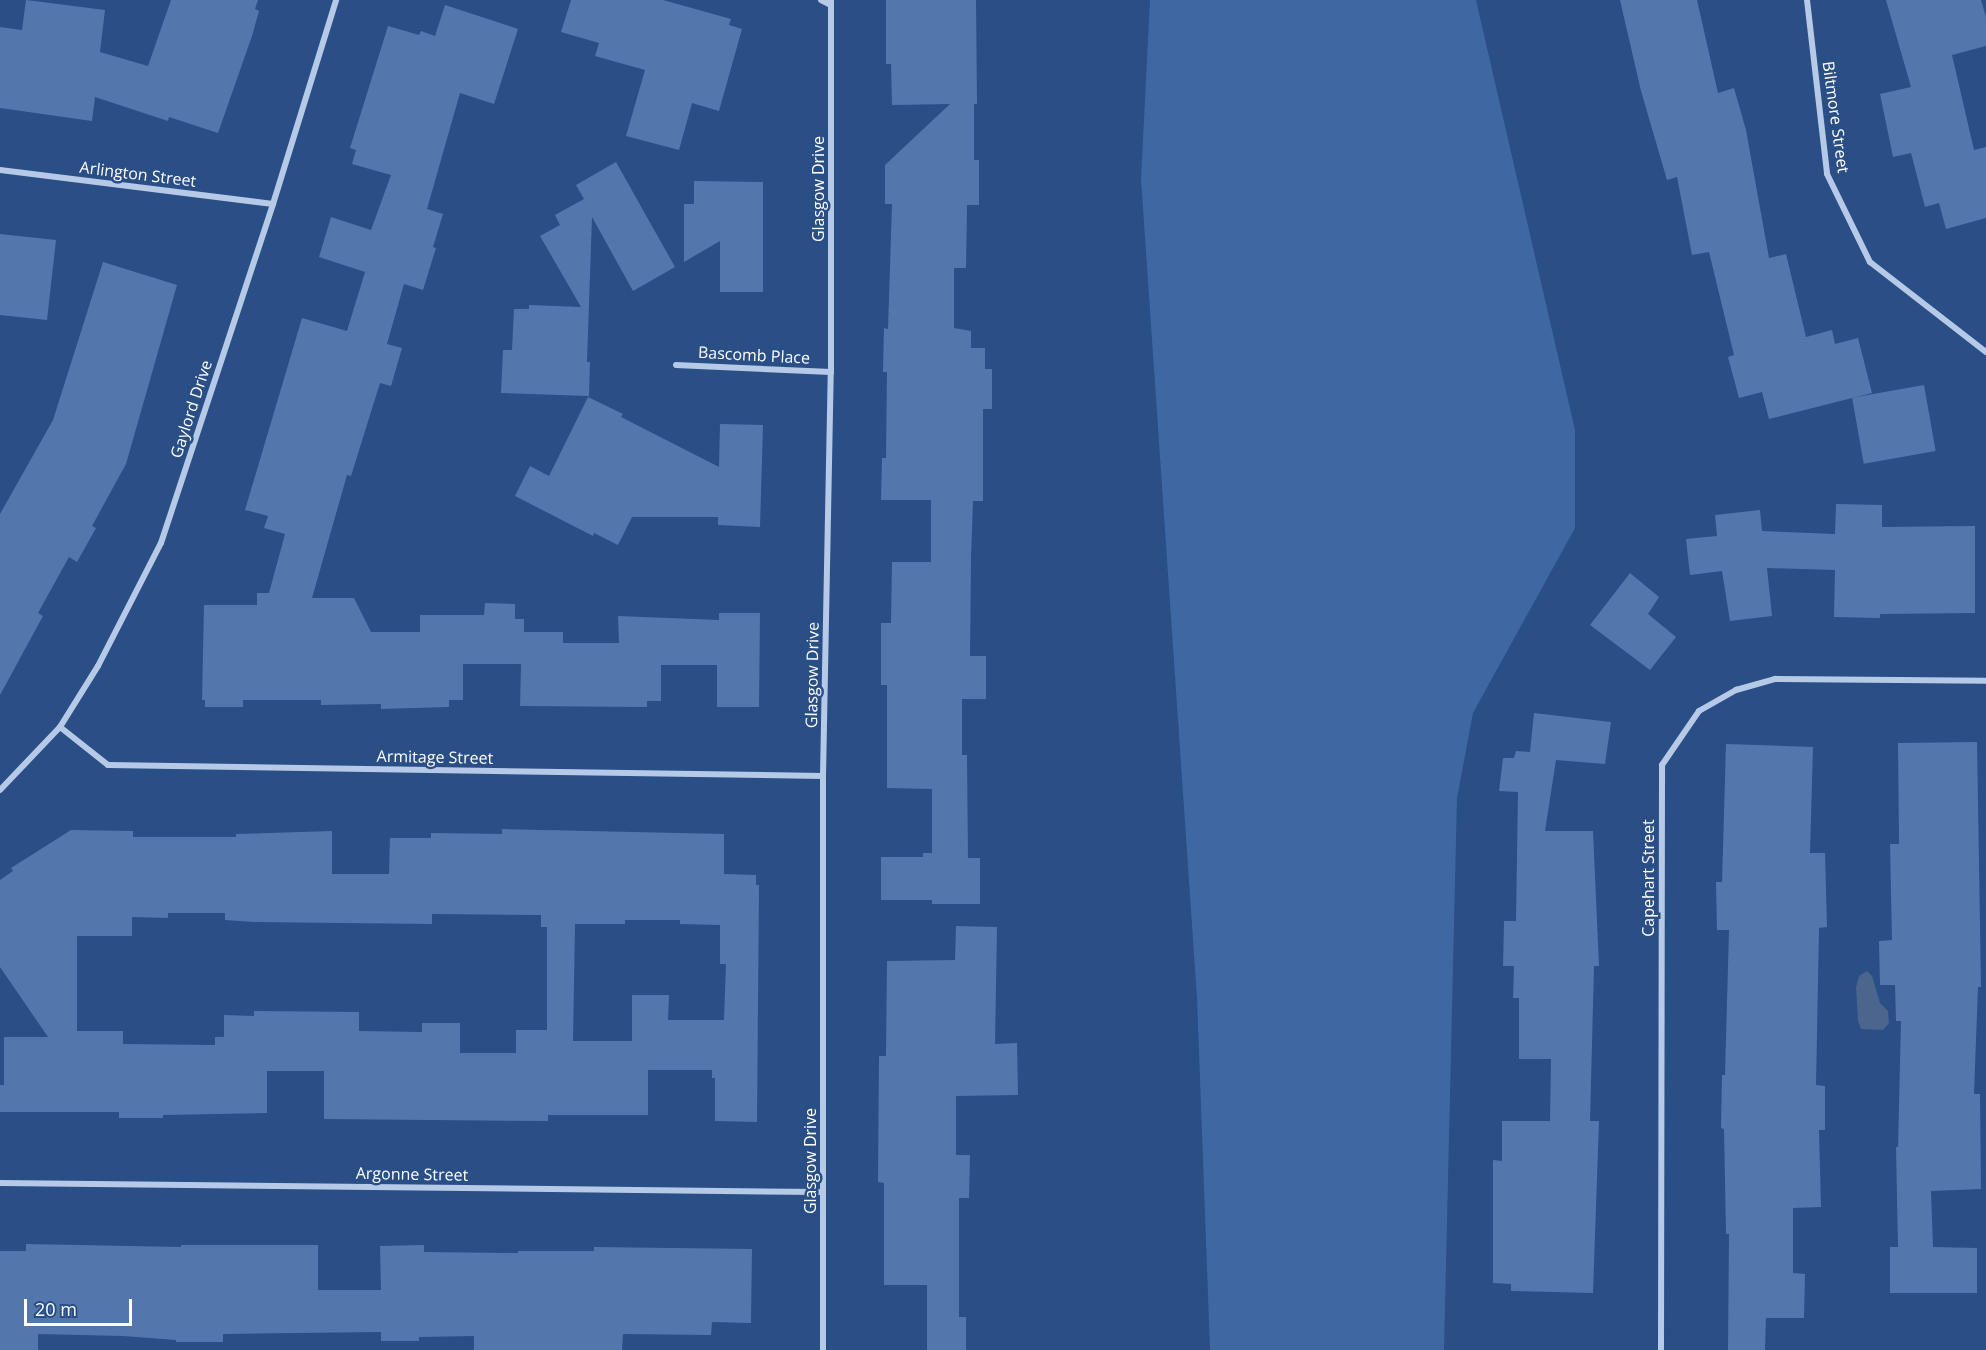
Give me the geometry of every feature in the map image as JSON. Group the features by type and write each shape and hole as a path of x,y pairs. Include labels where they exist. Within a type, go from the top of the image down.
{"street":[{"name":"Gaylord Drive","path":"0,790 60,727 98,666 161,543 273,204 336,0"},
{"path":"821,0 831,2"},
{"name":"Biltmore Street","path":"1807,0 1827,174 1870,262 1986,352"},
{"name":"Glasgow Drive","path":"823,1350 823,776 831,372 831,2"},
{"name":"Arlington Street","path":"0,170 273,204"},
{"name":"Bascomb Place","path":"676,365 831,372"},
{"name":"Capehart Street","path":"1661,1350 1662,765 1699,711 1736,690 1775,679 1986,681"},
{"name":"Armitage Street","path":"60,727 108,765 823,776"},
{"name":"Argonne Street","path":"0,1183 823,1192"}],"shaded area":[{"path":"1150,0 1476,0 1575,430 1575,528 1473,713 1457,798 1444,1350 1210,1350 1197,998 1141,179"},
{"path":"1867,971 1872,976 1880,1003 1888,1011 1889,1023 1883,1030 1861,1029 1858,1021 1856,987 1859,976"}],"building":[{"path":"26,0 105,10 100,52 148,66 171,0 258,0 255,9 259,11 252,36 218,133 169,117 168,121 95,97 92,121 0,108 0,27 22,30"},
{"path":"571,0 663,0 731,19 729,25 742,29 719,111 692,103 679,150 626,136 645,70 595,56 599,43 561,32"},
{"path":"886,0 976,0 977,104 974,104 974,160 979,160 979,205 967,205 966,268 954,268 954,328 971,331 971,348 985,348 985,369 992,369 992,409 983,409 983,501 973,501 971,557 970,656 986,656 986,699 962,699 962,755 967,755 968,858 980,858 980,904 932,904 932,900 881,900 881,857 923,857 923,853 932,853 932,789 887,788 887,685 881,685 881,623 891,623 892,562 931,562 931,500 881,500 882,458 886,458 887,372 883,372 884,328 888,329 892,204 885,204 885,165 950,104 892,105 891,64 886,64"},
{"path":"1620,0 1697,0 1718,93 1734,88 1746,130 1769,258 1786,254 1806,337 1832,330 1835,344 1858,338 1872,393 1769,419 1762,392 1739,398 1728,357 1734,355 1709,252 1692,255 1677,177 1667,180 1641,91"},
{"path":"1886,0 1981,0 1986,17 1986,46 1952,55 1974,150 1986,147 1986,218 1946,229 1939,203 1925,207 1911,153 1893,157 1880,94 1911,87"},
{"path":"445,5 518,29 494,104 460,93 427,209 443,214 433,247 436,248 423,290 404,284 387,344 402,348 391,386 380,383 351,476 347,475 312,598 354,598 371,632 420,632 420,615 484,615 485,603 515,604 515,619 524,619 524,632 563,632 563,643 619,643 618,616 719,620 719,613 760,613 759,707 717,707 717,665 661,665 661,701 647,701 647,707 520,706 521,664 463,664 463,700 449,700 449,707 381,709 381,704 321,705 321,700 243,700 243,707 205,707 205,700 202,700 204,605 257,605 257,593 269,593 285,534 264,528 268,516 245,510 302,318 347,331 365,272 319,257 331,217 371,230 391,175 352,164 356,150 350,148 388,26 419,35 421,31 435,36"},
{"path":"616,162 675,267 633,291 592,217 587,362 590,362 589,396 501,393 503,350 512,350 514,309 529,309 529,305 581,307 540,236 560,225 555,215 584,199 576,185"},
{"path":"694,181 763,182 763,292 720,292 720,241 684,262 684,204 694,204"},
{"path":"0,234 56,240 47,320 0,315"},
{"path":"103,262 177,285 126,464 92,526 96,528 77,562 69,557 38,613 43,616 0,695 0,514 53,420"},
{"path":"1924,385 1936,451 1864,464 1852,398"},
{"path":"588,397 623,414 621,417 719,467 720,424 763,425 760,527 718,525 718,517 632,517 618,545 594,533 593,536 515,496 530,466 549,476"},
{"path":"1836,504 1882,505 1882,527 1975,526 1975,613 1880,614 1880,618 1834,617 1835,570 1767,568 1772,616 1730,621 1722,571 1690,575 1686,539 1717,536 1715,515 1760,510 1762,531 1835,534"},
{"path":"1630,573 1659,597 1648,614 1676,637 1650,670 1590,625"},
{"path":"1534,713 1611,722 1605,764 1556,760 1545,831 1593,831 1599,966 1594,966 1590,1121 1599,1121 1593,1293 1511,1291 1511,1284 1493,1283 1493,1160 1502,1161 1502,1121 1550,1121 1551,1059 1519,1059 1519,998 1513,998 1514,966 1503,966 1504,921 1516,921 1518,792 1499,791 1503,758 1514,758 1516,751 1530,752"},
{"path":"1977,742 1981,987 1978,987 1974,1094 1980,1094 1981,1189 1931,1191 1933,1247 1977,1248 1977,1293 1890,1293 1890,1247 1898,1247 1896,1147 1898,1147 1901,1021 1896,1021 1895,985 1880,985 1879,941 1892,940 1890,844 1899,844 1898,743"},
{"path":"1726,744 1813,747 1810,853 1825,853 1827,927 1819,928 1816,1085 1825,1086 1825,1130 1819,1130 1821,1207 1793,1208 1793,1273 1805,1274 1804,1318 1766,1318 1765,1350 1728,1350 1729,1234 1726,1234 1724,1129 1721,1128 1722,1075 1725,1075 1729,930 1717,930 1716,882 1722,882"},
{"path":"502,829 724,834 724,874 756,875 756,885 759,885 757,1122 715,1121 715,1078 712,1078 712,1070 648,1070 648,1115 548,1115 548,1121 324,1119 324,1071 267,1071 267,1113 119,1118 119,1112 0,1112 0,1085 4,1085 4,1037 48,1037 0,967 0,880 13,871 11,868 71,830 133,831 133,837 236,837 236,834 332,831 332,874 389,874 390,838 431,838 431,833 502,834","holes":["168,913 225,913 225,920 254,922 432,924 432,914 541,915 541,927 547,927 547,1030 516,1030 516,1053 460,1053 460,1023 422,1023 422,1032 359,1031 359,1012 254,1011 254,1016 224,1015 224,1037 215,1037 215,1045 123,1044 123,1031 77,1031 77,936 132,936 132,917 168,918","625,920 680,920 680,924 720,925 720,964 726,964 724,1020 668,1020 669,995 632,995 632,1041 573,1041 575,924 625,924"]},
{"path":"956,926 997,927 995,1044 1017,1043 1018,1095 956,1096 956,1155 970,1155 969,1198 959,1198 959,1317 966,1317 966,1350 927,1350 927,1285 884,1285 884,1183 878,1182 879,1056 886,1056 887,961 955,960"},
{"path":"26,1244 181,1247 181,1245 318,1245 318,1290 381,1290 380,1246 424,1245 424,1252 518,1253 518,1251 594,1251 594,1247 752,1249 751,1323 712,1322 711,1335 623,1334 622,1350 474,1350 474,1336 419,1337 419,1341 381,1341 381,1332 223,1334 223,1342 176,1342 176,1340 123,1336 38,1334 38,1350 0,1350 0,1251 26,1251"}]}
